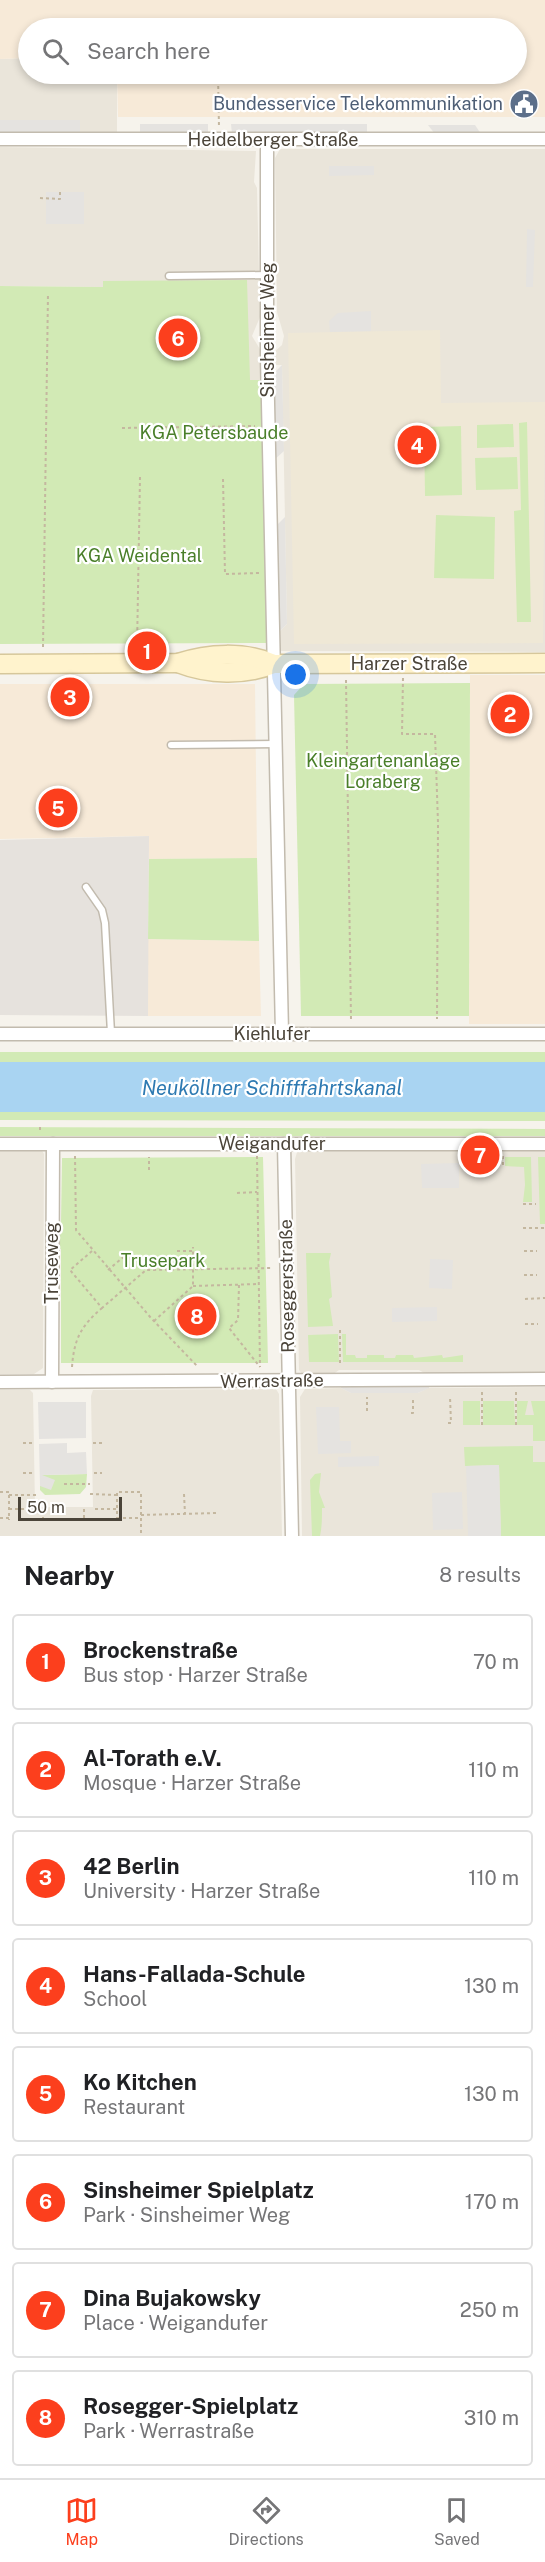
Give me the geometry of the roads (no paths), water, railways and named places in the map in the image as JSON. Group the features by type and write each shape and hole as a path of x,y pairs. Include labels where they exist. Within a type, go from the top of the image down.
{"street":[{"name":"Heidelberger Straße","path":"0,139 267,141 545,139"},
{"name":"Sinsheimer Weg","path":"267,141 267,358 282,1033"},
{"name":"Harzer Straße","path":"0,664 178,663 199,656 256,656 274,664 545,663"},
{"name":"Kiehlufer","path":"0,1034 545,1034"},
{"name":"Weigandufer","path":"0,1144 545,1144"},
{"name":"Truseweg","path":"52,1382 53,1144"},
{"name":"Roseggerstraße","path":"284,1144 292,1536"},
{"name":"Werrastraße","path":"0,1382 545,1379"}],"lane":[{"path":"169,276 268,275"},
{"path":"171,745 276,744"},
{"path":"86,886 102,910 105,923 111,1034"}],"water":[{"name":"Neuköllner Schifffahrtskanal","path":"0,1062 545,1062 545,1112 0,1112"}],"place":[{"name":"Bundesservice Telekommunikation","path":"524,104"},
{"name":"Sinsheimer Spielplatz","path":"178,338"},
{"name":"Hans-Fallada-Schule","path":"417,445"},
{"name":"Brockenstraße","path":"147,651"},
{"name":"42 Berlin","path":"70,697"},
{"name":"Al-Torath e.V.","path":"510,714"},
{"name":"Ko Kitchen","path":"58,808"},
{"name":"Dina Bujakowsky","path":"480,1155"},
{"name":"Rosegger-Spielplatz","path":"197,1316"}],"park label":[{"name":"KGA Petersbaude","path":"214,433"},
{"name":"KGA Weidental","path":"139,556"},
{"name":"Kleingartenanlage Loraberg","path":"383,771"},
{"name":"Trusepark","path":"163,1261"}]}
